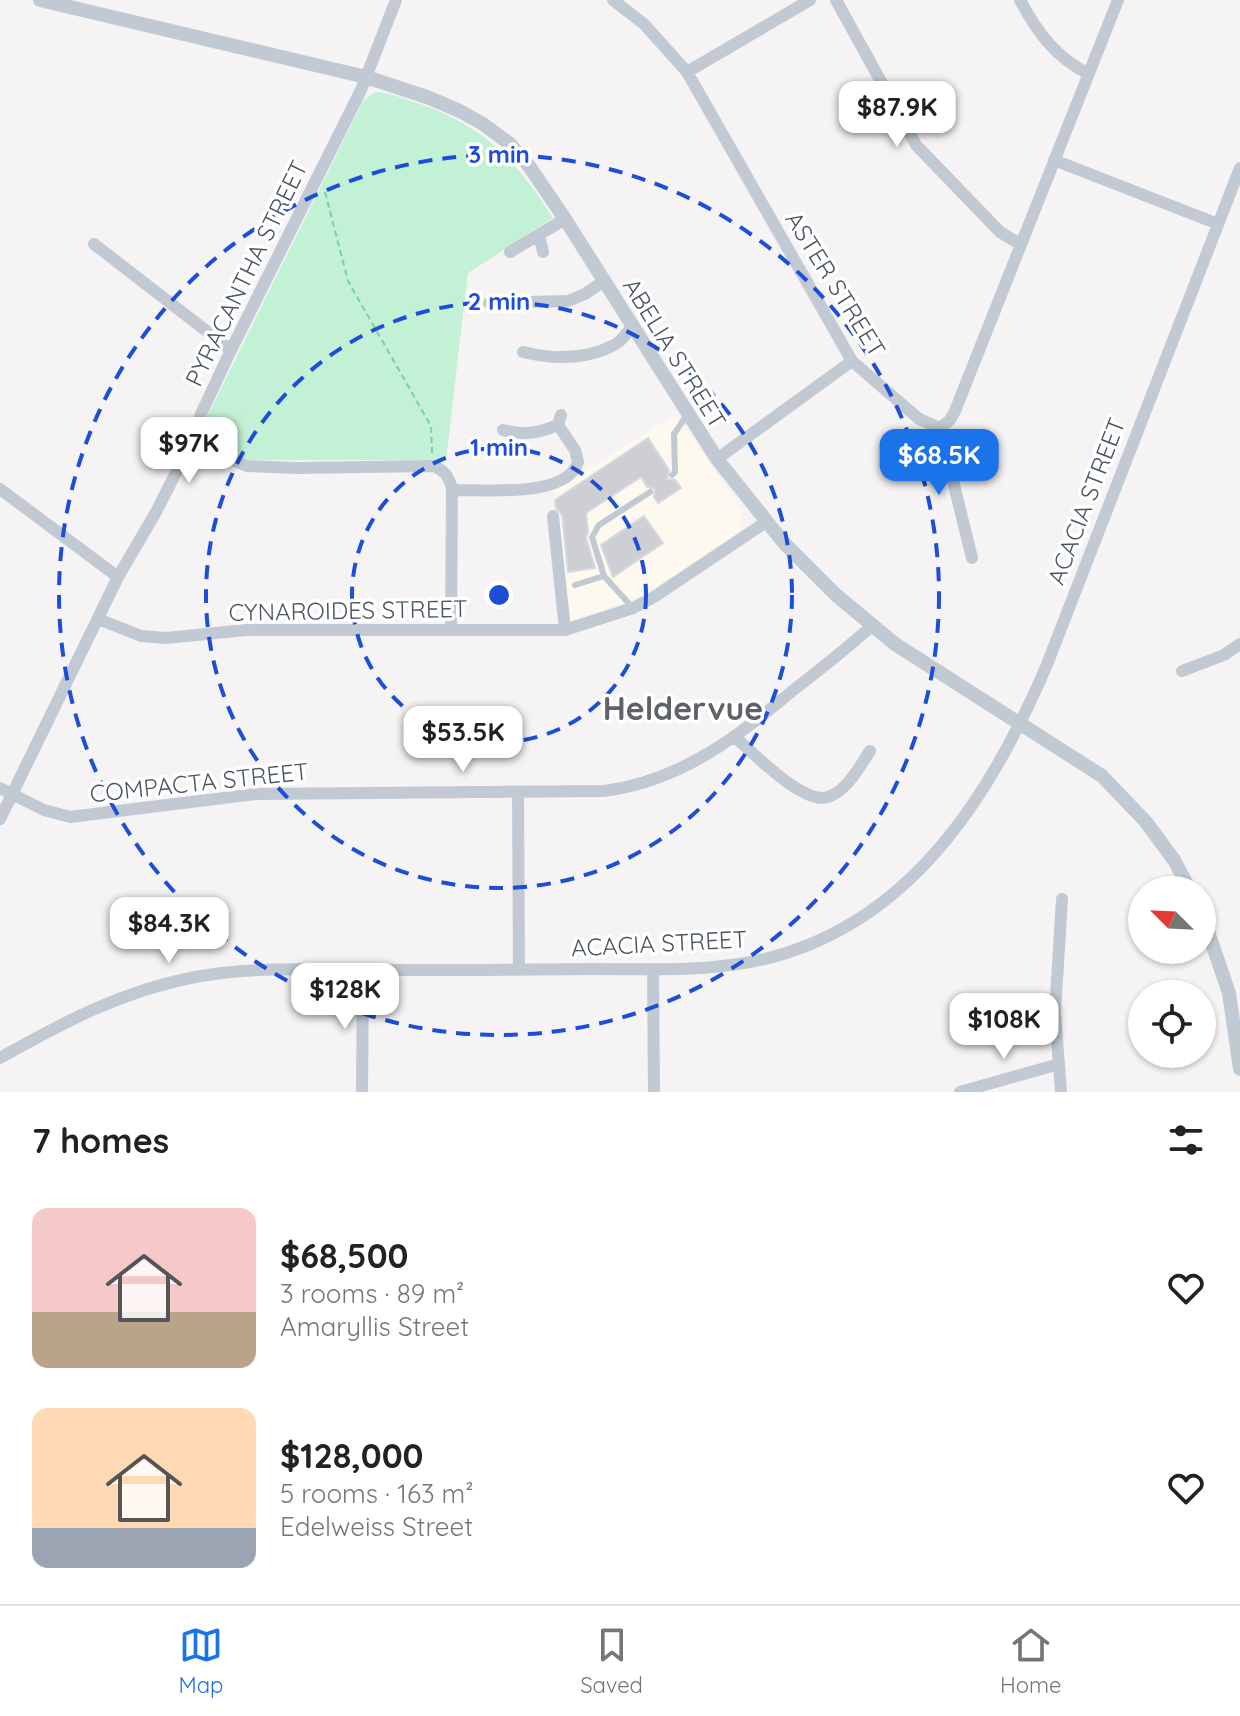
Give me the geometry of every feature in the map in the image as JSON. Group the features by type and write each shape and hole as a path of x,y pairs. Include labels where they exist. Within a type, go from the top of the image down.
{"street":[{"name":"ABELIA STREET","path":"40,0 366,77 427,97 483,124 510,144 565,219 687,415 766,522 836,595 872,626 919,661 1082,762 1117,790 1159,839 1181,876"},
{"name":"PYRACANTHA STREET","path":"0,819 6,791 191,443 231,350 366,77 396,0"},
{"name":"ASTER STREET","path":"613,0 644,24 687,72 852,361 919,419 940,428"},
{"path":"687,72 810,0"},
{"path":"836,0 916,145 1000,232 1020,244"},
{"path":"1020,0 1035,28 1054,50 1067,62 1089,74"},
{"path":"972,558 940,428 955,411 1118,0"},
{"path":"1054,160 1218,224"},
{"name":"ACACIA STREET","path":"0,1058 72,1017 134,992 197,977 262,970 729,966 787,953 829,935 876,908 934,857 990,779 1021,725 1240,168"},
{"path":"510,252 565,219"},
{"path":"539,235 543,252"},
{"path":"94,244 231,350"},
{"path":"489,303 568,301 604,281"},
{"path":"523,352 557,358 594,352 616,345 632,327"},
{"path":"717,459 852,361"},
{"path":"452,490 546,487 567,478 577,467 578,457 560,420 535,434 503,430"},
{"path":"191,443 247,466 433,466 445,473 452,490 451,630"},
{"path":"0,489 118,577"},
{"path":"553,516 565,630"},
{"name":"CYNAROIDES STREET","path":"98,619 141,636 166,638 246,630 565,630 633,608 669,588 766,522"},
{"name":"COMPACTA STREET","path":"6,791 44,810 70,817 256,794 604,791 639,785 736,738 872,626"},
{"path":"1182,671 1224,655 1240,644"},
{"path":"736,738 795,787 820,798 828,797 844,786 870,751"},
{"path":"518,792 519,970"},
{"path":"1061,1092 1055,1013 1062,899"},
{"path":"1216,947 1235,992 1240,1069"},
{"path":"653,969 654,1092"},
{"path":"362,1092 363,970"},
{"path":"960,1092 1059,1064"}],"lane":[{"path":"672,475 675,472 674,434 687,415"},
{"path":"633,608 604,576 592,542 595,529 650,492"},
{"path":"575,585 604,576"}],"path":[{"path":"321,170 348,281 431,426 433,466"}],"shaded area":[{"path":"675,415 743,510 739,533 642,596 570,621 554,490"}],"green space":[{"path":"375,92 441,112 480,134 526,179 553,218 468,273 446,460 249,460 226,452 207,439 203,425 363,101"}],"building":[{"path":"648,438 669,470 667,479 675,480 681,488 658,503 654,497 655,489 647,487 641,477 586,513 586,538 595,568 568,572 562,515 556,508 555,500"},
{"path":"644,516 663,543 613,577 601,545"}],"district":[{"name":"Heldervue","path":"683,708"}]}
